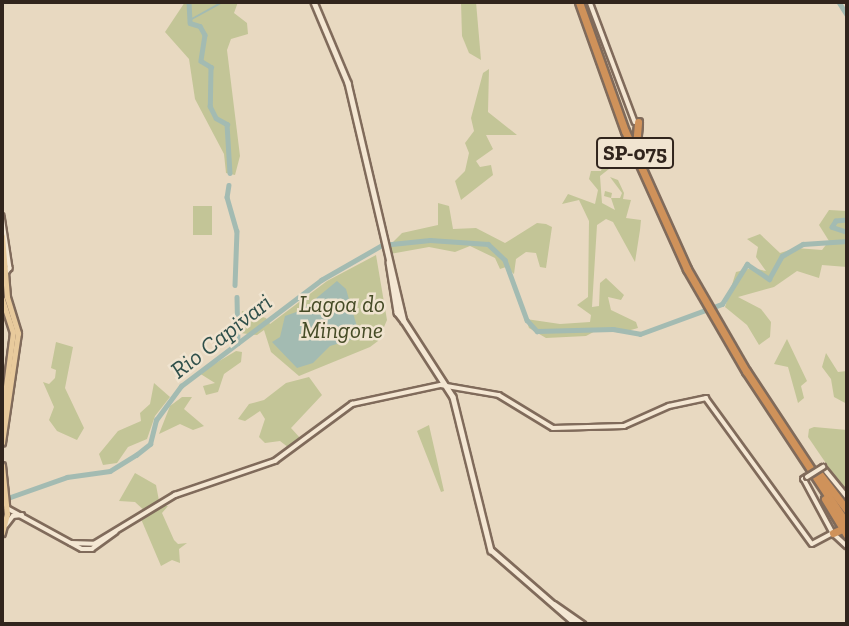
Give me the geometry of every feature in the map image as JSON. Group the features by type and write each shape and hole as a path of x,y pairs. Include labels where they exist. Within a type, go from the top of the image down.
{"highway":[{"name":"SP-075","path":"581,2 636,146 705,298"},
{"name":"SP-075","path":"581,2 625,131 711,310 847,519"},
{"path":"636,146 637,122"},
{"name":"SP-075","path":"814,471 844,528"},
{"path":"814,471 847,510"},
{"path":"832,531 844,528"}],"main road":[{"path":"314,2 349,104 355,114 385,236 399,312 440,377 450,386 488,541 497,558 576,624"},
{"path":"349,116 355,114"},
{"path":"2,443 18,333 5,276 3,237"},
{"path":"2,299 13,332 2,417"},
{"path":"436,386 440,377"},
{"path":"2,466 8,507 2,533"},
{"path":"2,513 8,507"},
{"path":"488,541 540,593 583,624"}],"street":[{"path":"590,2 637,122"},
{"path":"2,216 3,237 10,268 5,276"},
{"path":"8,507 71,543 91,545 180,493 275,461 352,404 436,386 450,386 499,395 553,428 625,426 669,405 706,398 812,544 832,531"},
{"path":"814,471 847,497"},
{"path":"814,471 832,531 847,546"},
{"path":"8,507 11,518"},
{"path":"6,525 11,518 27,516"}],"green space":[{"path":"185,2 238,2 234,13 247,23 248,34 231,39 227,50 240,156 235,175 226,173 224,154 195,99 189,59 165,32"},
{"path":"461,2 476,2 481,60 469,53 462,36"},
{"path":"489,69 488,112 517,135 486,135 493,149 476,161 480,167 491,165 493,175 461,200 455,181 465,171 469,153 465,143 474,131 471,118 483,73"},
{"path":"603,165 609,169 600,176 602,203 615,210 611,198 620,198 622,193 610,177 618,180 624,193 623,199 631,200 626,218 641,220 635,262 613,222 606,219 597,225 592,307 599,306 600,283 606,278 624,295 621,300 608,297 611,310 636,322 638,328 620,333 601,328 586,336 546,338 529,328 526,319 560,324 590,322 591,315 577,305 588,297 589,221 579,200 562,204 568,194 595,204 598,190 589,179 591,171 601,171"},
{"path":"605,191 612,193 611,198 604,196"},
{"path":"438,203 449,206 453,229 476,228 505,243 537,223 552,227 546,268 540,267 536,253 526,252 516,259 514,274 506,267 500,269 495,258 470,246 455,252 429,247 390,254 389,246 402,233 438,225"},
{"path":"193,206 212,206 212,235 193,235"},
{"path":"829,210 847,211 847,267 822,265 819,278 797,271 774,287 738,297 761,309 771,322 770,337 759,345 747,325 725,307 736,272 752,268 766,271 756,257 758,247 747,239 760,234 780,253 796,248 822,250 829,241 819,225"},
{"name":"Lagoa do Mingone","path":"376,255 387,320 378,341 370,347 299,376 271,352 264,330 257,335 240,333 242,311 266,318 270,324 327,281"},
{"path":"787,339 807,381 801,386 804,398 798,403 788,367 774,364"},
{"path":"56,342 73,347 65,388 84,428 77,440 57,431 49,420 54,407 43,382 49,384 55,378 56,370 51,368"},
{"path":"236,351 242,352 241,362 224,374 218,392 206,395 203,386 215,383 199,373"},
{"path":"826,353 838,372 847,371 847,404 834,397 831,379 822,367"},
{"path":"309,377 322,395 291,428 301,439 293,451 280,441 265,443 259,437 265,419 260,411 245,421 238,419 249,404 264,400 286,383"},
{"path":"154,383 170,397 155,416 147,439 128,447 117,463 103,465 99,454 118,431 141,421 140,413 150,404"},
{"path":"182,397 192,397 184,409 204,426 193,430 180,424 159,434 170,406"},
{"path":"429,425 444,491 441,492 417,431"},
{"path":"814,427 847,430 847,494 808,437 809,429"},
{"path":"135,473 156,485 160,506 168,506 162,513 174,540 178,544 187,543 179,549 180,563 172,560 161,566 141,519 147,513 135,502 119,501"}],"shaded area":[{"path":"337,281 346,289 360,337 330,346 313,363 297,368 272,342 280,337 285,316 302,310"}],"waterway":[{"path":"189,2 190,23 200,26 205,35 201,61 211,67 210,106 216,118 227,124 230,173"},
{"path":"190,20 223,2"},
{"path":"839,2 847,15"},
{"path":"229,185 227,197 237,231 235,285"},
{"name":"Rio Capivari","path":"847,220 836,221 832,227 847,232"},
{"name":"Rio Capivari","path":"2,500 67,477 110,471 136,455 150,444 156,420 181,386 321,280 382,245 430,240 488,244 505,260 527,320 537,331 613,329 640,334 722,304 747,264 769,279 782,256 803,244 847,241"},
{"path":"237,297 238,343"}]}
